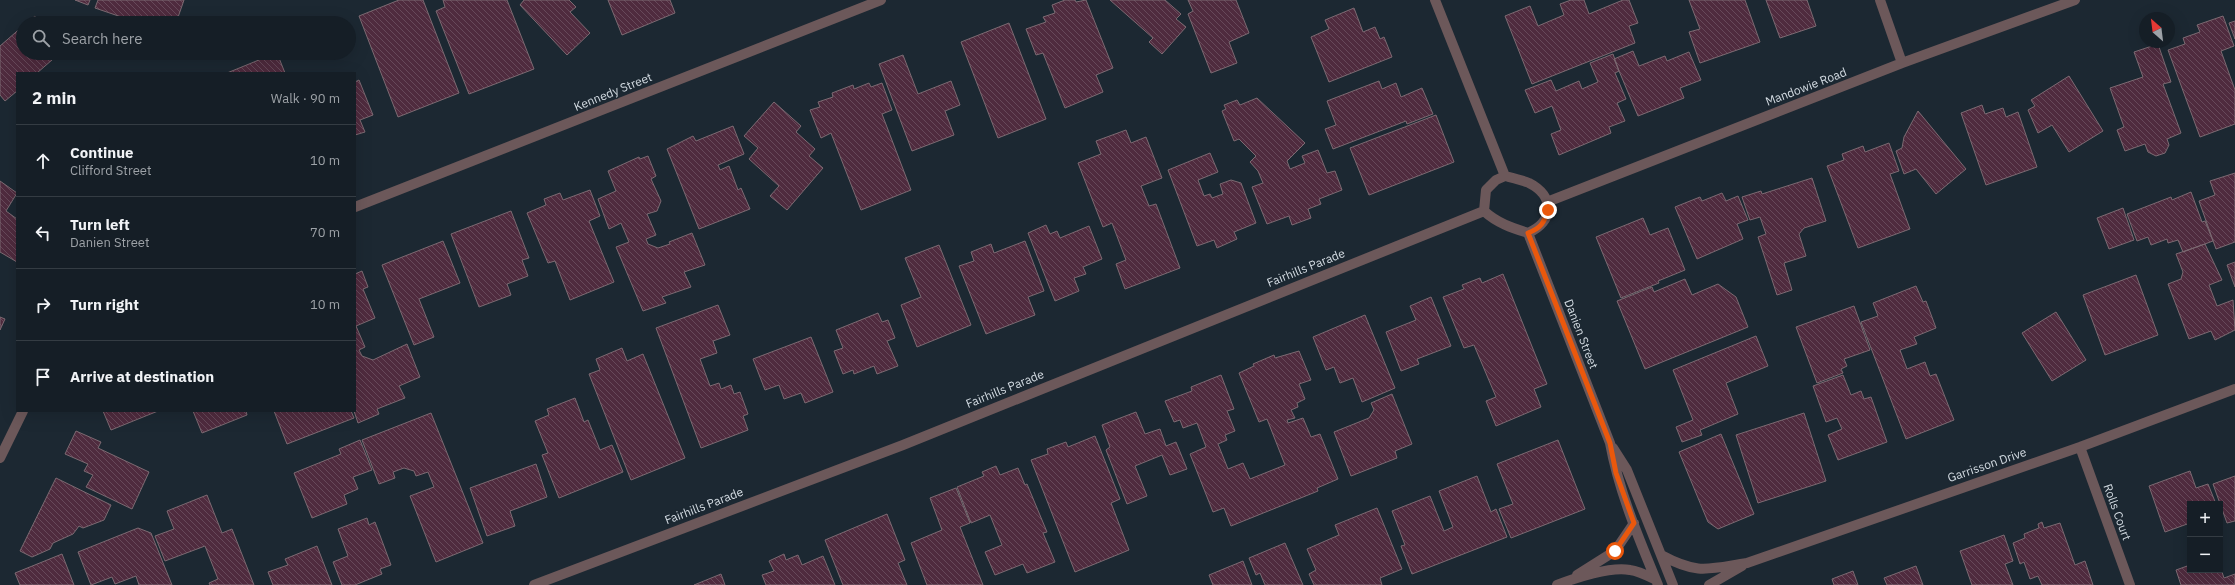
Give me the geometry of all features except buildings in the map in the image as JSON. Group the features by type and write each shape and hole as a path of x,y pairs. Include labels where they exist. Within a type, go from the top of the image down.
{"street":[{"name":"Kennedy Street","path":"356,207 881,0"},
{"path":"1435,0 1505,176"},
{"path":"1880,0 1902,63"},
{"name":"Mandowie Road","path":"1547,202 1902,63 2075,0"},
{"path":"1505,176 1529,183 1542,193 1547,202 1548,210 1545,221 1540,228 1528,233 1494,219 1484,211 1486,190 1496,180 1505,176"},
{"name":"Fairhills Parade","path":"534,585 902,444 1484,211"},
{"name":"Danien Street","path":"1528,233 1610,443 1616,473 1657,583"},
{"name":"Garrisson Drive","path":"1709,585 1747,563 2080,447 2235,389"},
{"path":"0,458 23,412"},
{"name":"Danien Street","path":"1610,443 1627,470 1673,585"},
{"name":"Rolls Court","path":"2080,447 2130,585"},
{"path":"1570,580 1615,551 1634,523"},
{"name":"Garrisson Drive","path":"1661,555 1685,567 1695,569 1706,569 1747,563"},
{"path":"1557,585 1570,580 1620,569 1636,571 1657,583"}],"route":[{"path":"1548,210 1545,221 1540,228 1528,233 1610,443 1622,494 1634,523 1626,537 1615,551"}]}
